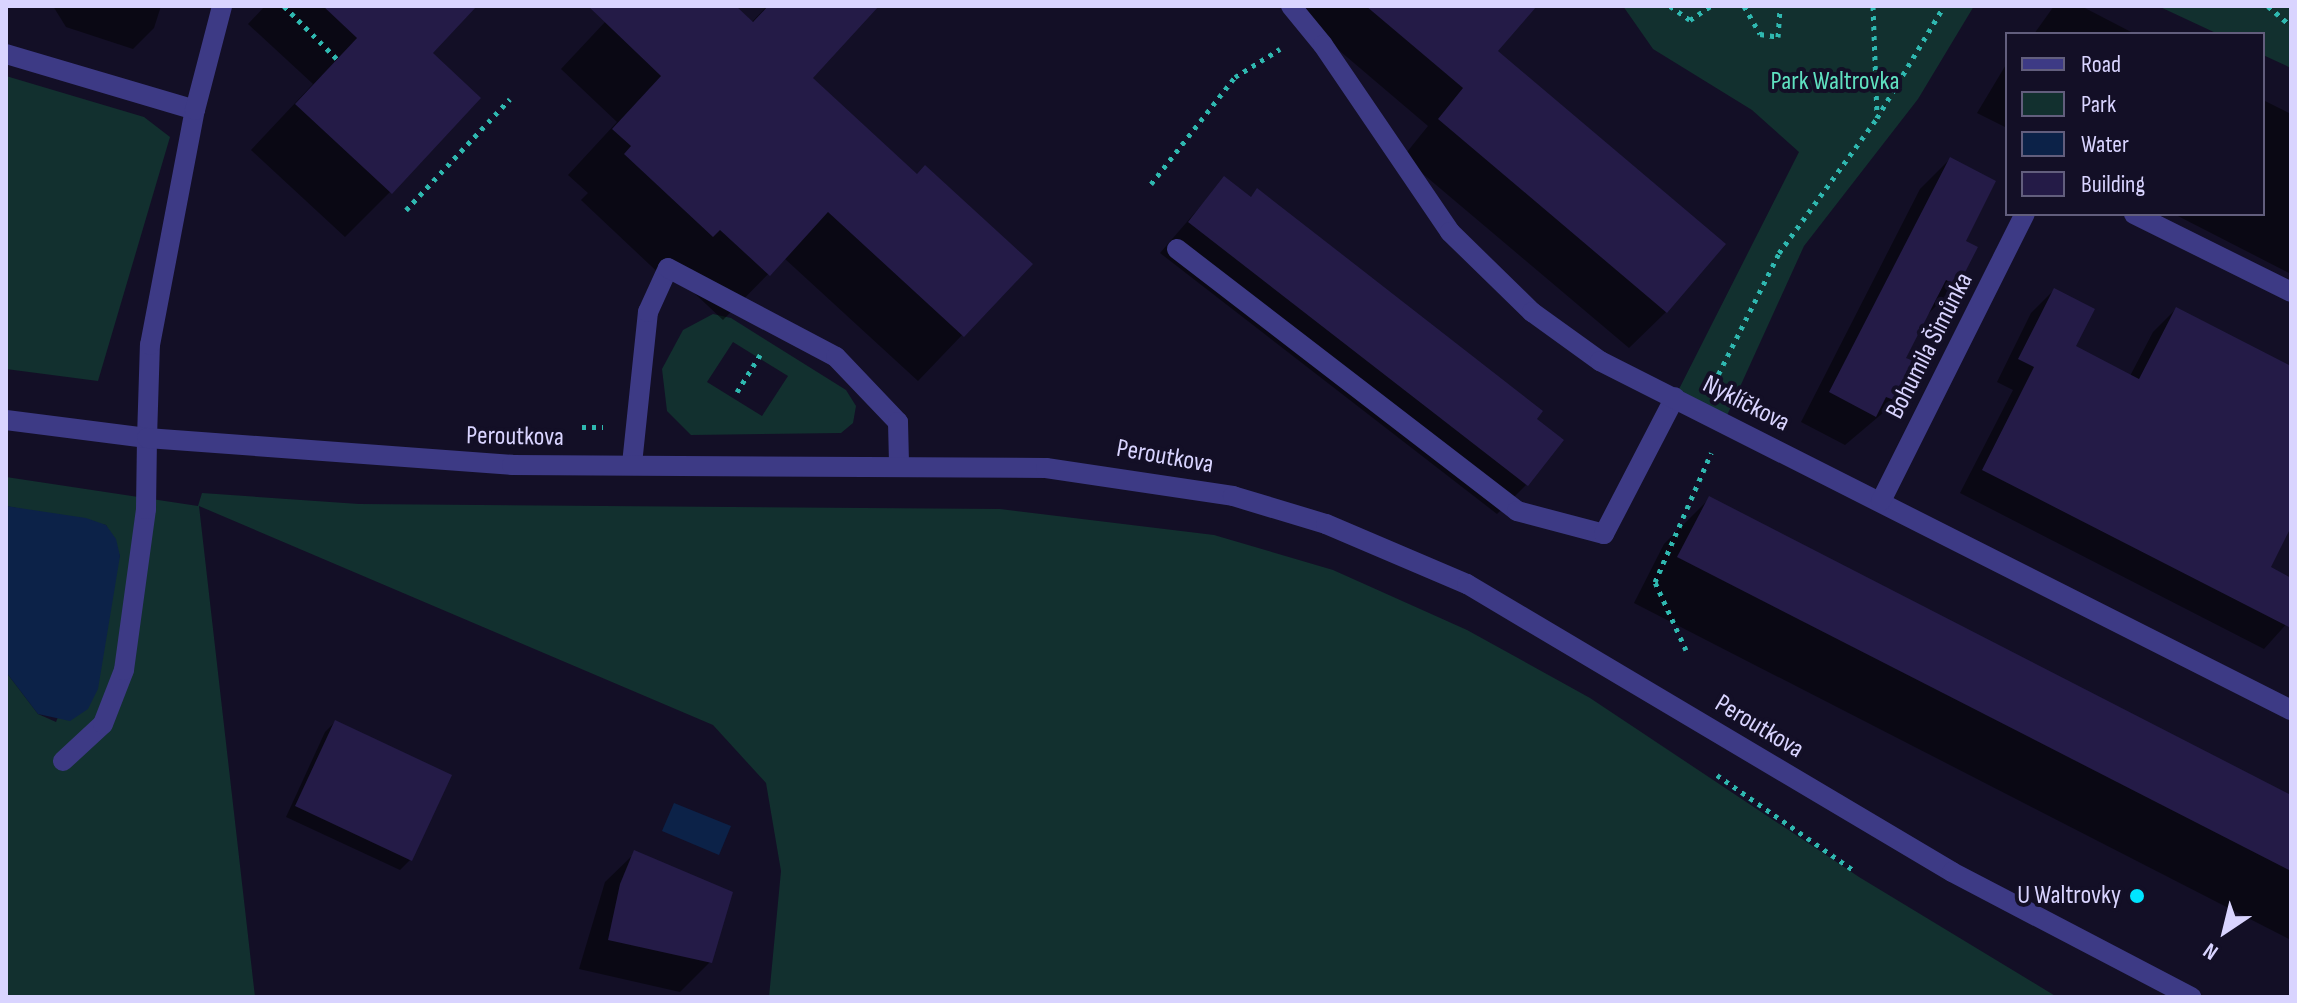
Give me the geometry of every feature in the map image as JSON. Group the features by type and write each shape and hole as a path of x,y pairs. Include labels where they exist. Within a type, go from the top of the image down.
{"street":[{"path":"63,761 103,724 124,670 146,509 150,345 195,110 222,6"},
{"name":"Nyklíčkova","path":"1291,6 1323,45 1450,232 1532,312 1600,361 2291,710"},
{"path":"6,54 195,110"},
{"name":"Bohumila Šimůnka","path":"1881,501 2024,216"},
{"path":"2138,216 2291,292"},
{"path":"1177,249 1517,511 1604,534 1675,397"},
{"path":"632,464 648,312 668,268 836,357 898,422 899,463"},
{"name":"Peroutkova","path":"6,420 147,438 512,465 899,463 1046,468 1167,482 1326,524 1407,555 1536,621 1952,872 2191,997"}],"path":[{"path":"284,6 337,59"},
{"path":"1670,6 1690,20 1711,6"},
{"path":"1744,6 1760,34 1778,37 1780,6"},
{"path":"1873,6 1877,118"},
{"path":"1686,650 1655,582 1718,440 1703,412 1779,253 1877,118 1944,6"},
{"path":"2268,6 2291,26"},
{"path":"406,210 510,99"},
{"path":"737,392 769,341"},
{"path":"1712,772 1853,870"}],"green space":[{"name":"Park Waltrovka","path":"1623,6 1974,6 1918,99 1804,246 1724,422 1675,397 1799,152 1752,110 1653,49"},
{"path":"2158,6 2291,6 2291,68 2265,56 2265,32 2214,32"},
{"path":"6,76 144,117 170,137 98,381 6,369"},
{"path":"713,314 731,318 846,390 856,406 853,423 841,433 691,435 667,411 662,369 683,330","holes":["733,342 788,376 762,416 707,382"]},
{"path":"6,477 198,506 202,493 359,504 1000,509 1214,535 1333,570 1467,630 1590,698 1859,877 2057,997 769,997 781,871 766,783 713,725 199,506 255,997 6,997 6,672 38,714 56,722 120,556 106,525 6,506"}],"water":[{"path":"6,506 86,518 106,525 116,539 120,556 98,689 88,709 70,721 38,714 6,672"},
{"path":"674,803 731,826 719,855 662,831"}],"building":[{"path":"323,6 477,6 433,53 481,98 392,194 295,104 357,38"},
{"path":"588,6 736,6 753,22 768,6 879,6 813,78 917,174 925,165 1033,264 964,337 828,212 770,276 720,230 713,237 624,154 631,146 612,129 661,76"},
{"path":"1366,6 1537,6 1498,51 1726,244 1667,313 1438,119 1463,88"},
{"path":"1950,157 1996,181 1966,241 1978,247 1958,286 1946,280 1906,358 1919,363 1899,402 1886,397 1876,417 1829,392"},
{"path":"1224,176 1251,197 1257,188 1543,411 1537,419 1564,440 1528,486 1188,222"},
{"path":"2054,288 2095,309 2076,346 2139,379 2176,307 2291,366 2291,527 2271,567 2291,578 2291,628 1982,470 2034,367 2018,359"},
{"path":"1709,496 2291,795 2291,871 1677,557"},
{"path":"335,720 452,775 412,861 295,806"},
{"path":"634,850 733,892 712,963 608,940 620,884"}],"place":[{"name":"U Waltrovky","path":"2137,896"}]}
